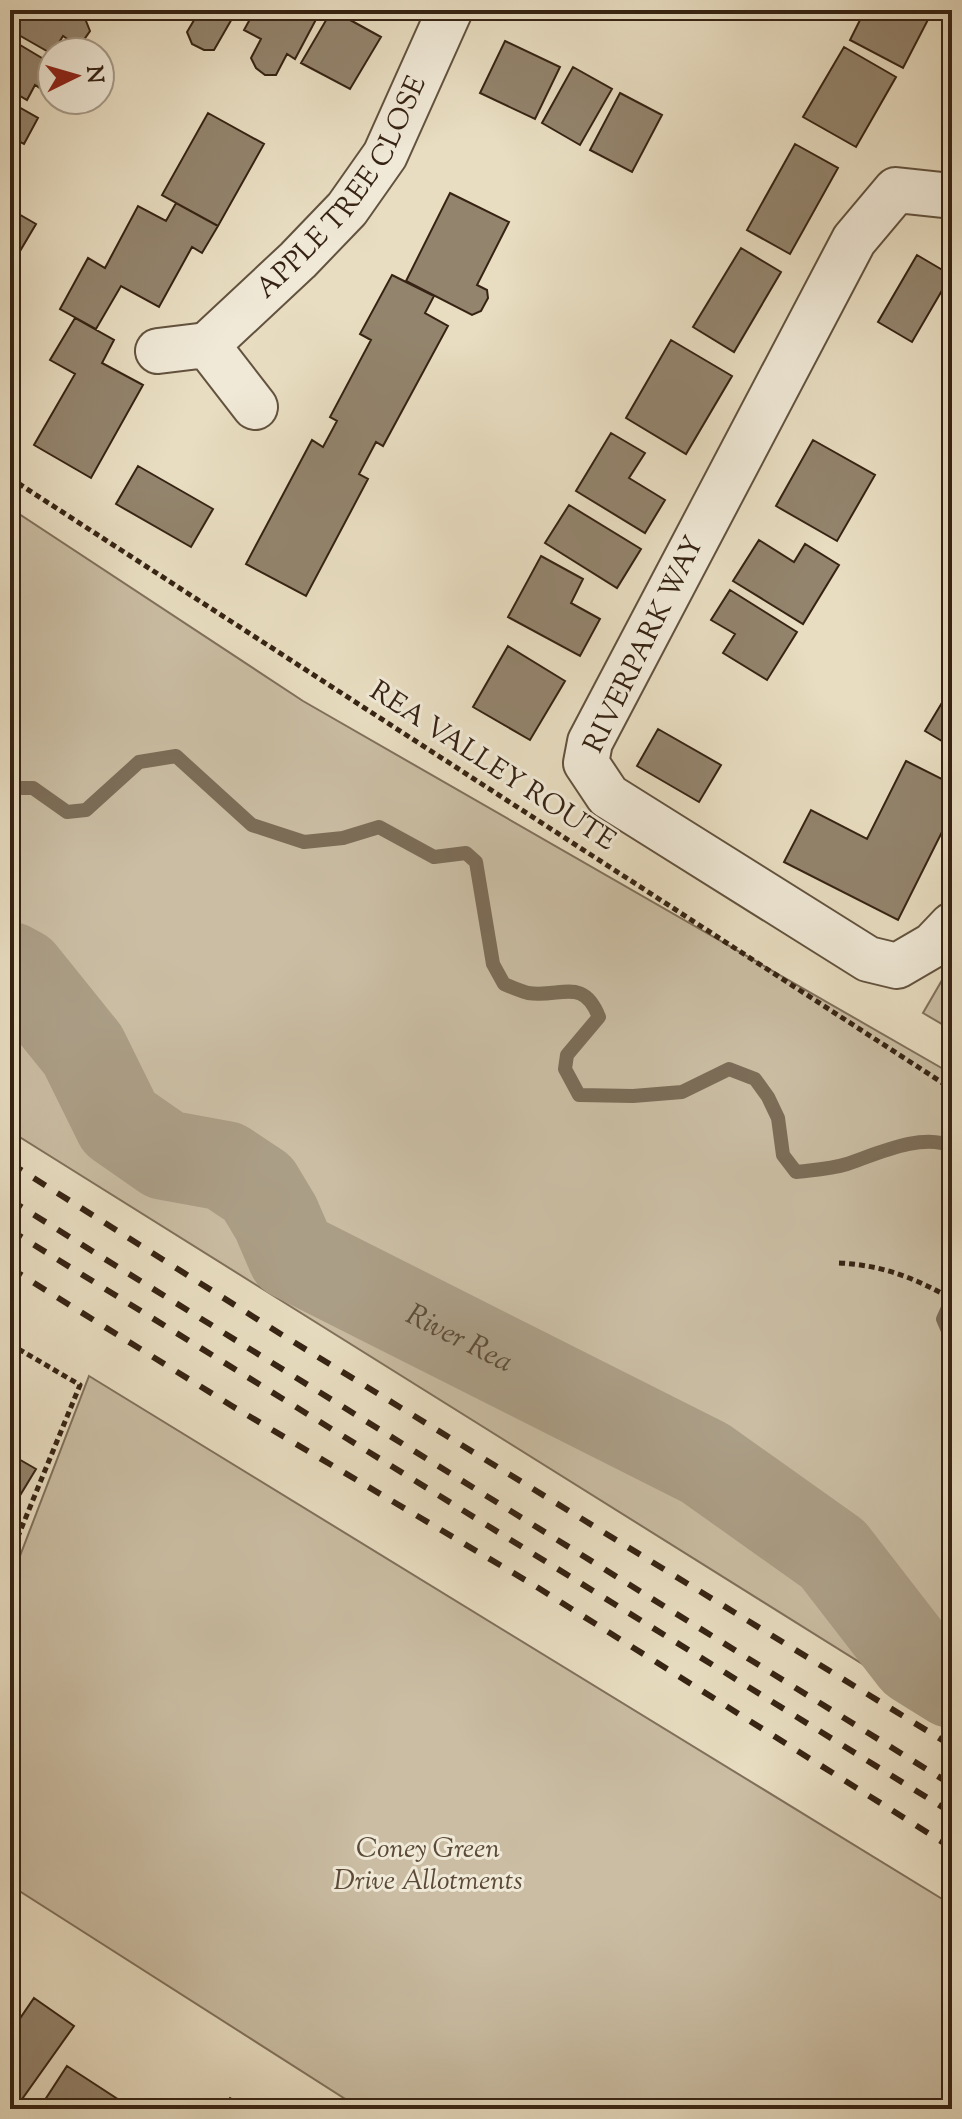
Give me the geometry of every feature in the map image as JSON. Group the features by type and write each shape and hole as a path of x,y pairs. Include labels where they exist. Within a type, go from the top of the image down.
{"street":[{"name":"APPLE TREE CLOSE","path":"207,345 298,260 347,209 385,155 450,10"},
{"name":"RIVERPARK WAY","path":"952,196 896,190 854,240 590,742 586,763 608,796 868,959 897,966 933,945 952,925"},
{"path":"158,351 207,345 255,407"}],"path":[{"name":"REA VALLEY ROUTE","path":"10,478 952,1089"},
{"path":"839,1263 863,1264 920,1281 952,1299"},
{"path":"10,1344 80,1385 11,1555 20,1557"}],"green space":[{"path":"10,508 303,701 952,1074 952,1720 10,1131"},
{"path":"952,963 952,1030 923,1013"},
{"name":"Coney Green Drive Allotments","path":"89,1376 952,1905 952,2109 361,2109 10,1885 10,1582"}],"building":[{"path":"10,10 74,10 84,16 90,31 86,36 36,36 36,45 10,30"},
{"path":"189,10 237,10 214,50 204,50 192,44 187,32 197,15"},
{"path":"255,10 321,10 295,59 287,54 276,75 265,75 256,68 251,58 261,39 244,30"},
{"path":"332,10 381,37 350,89 301,63"},
{"path":"865,10 933,10 903,68 850,40"},
{"path":"10,39 36,54 36,86 27,100 10,90"},
{"path":"505,41 560,67 535,119 480,93"},
{"path":"844,47 896,77 856,147 803,117"},
{"path":"573,67 612,89 580,145 542,123"},
{"path":"620,93 662,115 632,172 590,150"},
{"path":"10,102 38,118 24,144 10,137"},
{"path":"208,113 264,144 218,226 162,195"},
{"path":"795,144 838,168 790,254 747,230"},
{"path":"450,193 509,222 477,285 487,290 488,298 481,311 472,315 406,281"},
{"path":"176,203 218,226 202,253 192,247 159,307 121,286 96,329 60,309 88,258 105,268 138,206 166,221"},
{"path":"10,209 36,224 10,268"},
{"path":"741,248 781,272 734,352 693,327"},
{"path":"917,255 951,275 912,342 878,322"},
{"path":"392,275 434,296 425,313 448,326 383,446 376,442 359,474 368,479 306,596 246,564 312,440 323,447 337,421 330,417 371,340 360,334"},
{"path":"75,318 114,340 102,363 143,385 91,478 34,445 75,374 50,360"},
{"path":"671,340 732,376 686,454 626,418"},
{"path":"611,433 645,453 629,478 665,500 645,533 576,491"},
{"path":"813,440 875,475 837,541 776,506"},
{"path":"138,466 213,509 191,547 116,504"},
{"path":"569,505 641,549 617,588 545,543"},
{"path":"759,540 794,562 805,544 839,565 803,624 733,581"},
{"path":"541,556 583,579 571,603 600,619 580,656 508,617"},
{"path":"730,590 797,632 767,680 723,653 735,634 711,620"},
{"path":"508,646 565,681 530,740 473,707"},
{"path":"952,686 952,747 925,731"},
{"path":"658,729 721,765 699,802 637,766"},
{"path":"906,761 952,784 952,812 898,920 784,862 811,810 867,839"},
{"path":"10,1454 36,1469 10,1512"},
{"path":"34,1998 74,2026 15,2109 10,2109 10,2033"},
{"path":"67,2066 133,2109 39,2109"},
{"path":"230,2098 248,2109 222,2109"}],"waterway":[{"path":"10,788 33,788 67,812 86,810 139,762 176,756 252,825 304,842 343,838 379,827 434,857 466,853 476,862 493,964 504,984 528,993 578,993 593,1004 599,1017 567,1055 565,1069 579,1095 633,1096 682,1092 729,1069 755,1079 768,1097 778,1118 783,1155 796,1172 841,1166 914,1143 941,1143 952,1147"},
{"name":"River Rea","path":"10,967 21,973 83,1050 119,1123 165,1155 225,1166 258,1188 276,1218 292,1255 705,1463 833,1554 915,1660 952,1683"},
{"path":"952,1299 943,1319 952,1340"}],"railway":[{"path":"10,1163 279,1333 952,1746"},
{"path":"10,1200 952,1785"},
{"path":"10,1230 952,1813"},
{"path":"10,1268 232,1406 532,1584 952,1848"}]}
